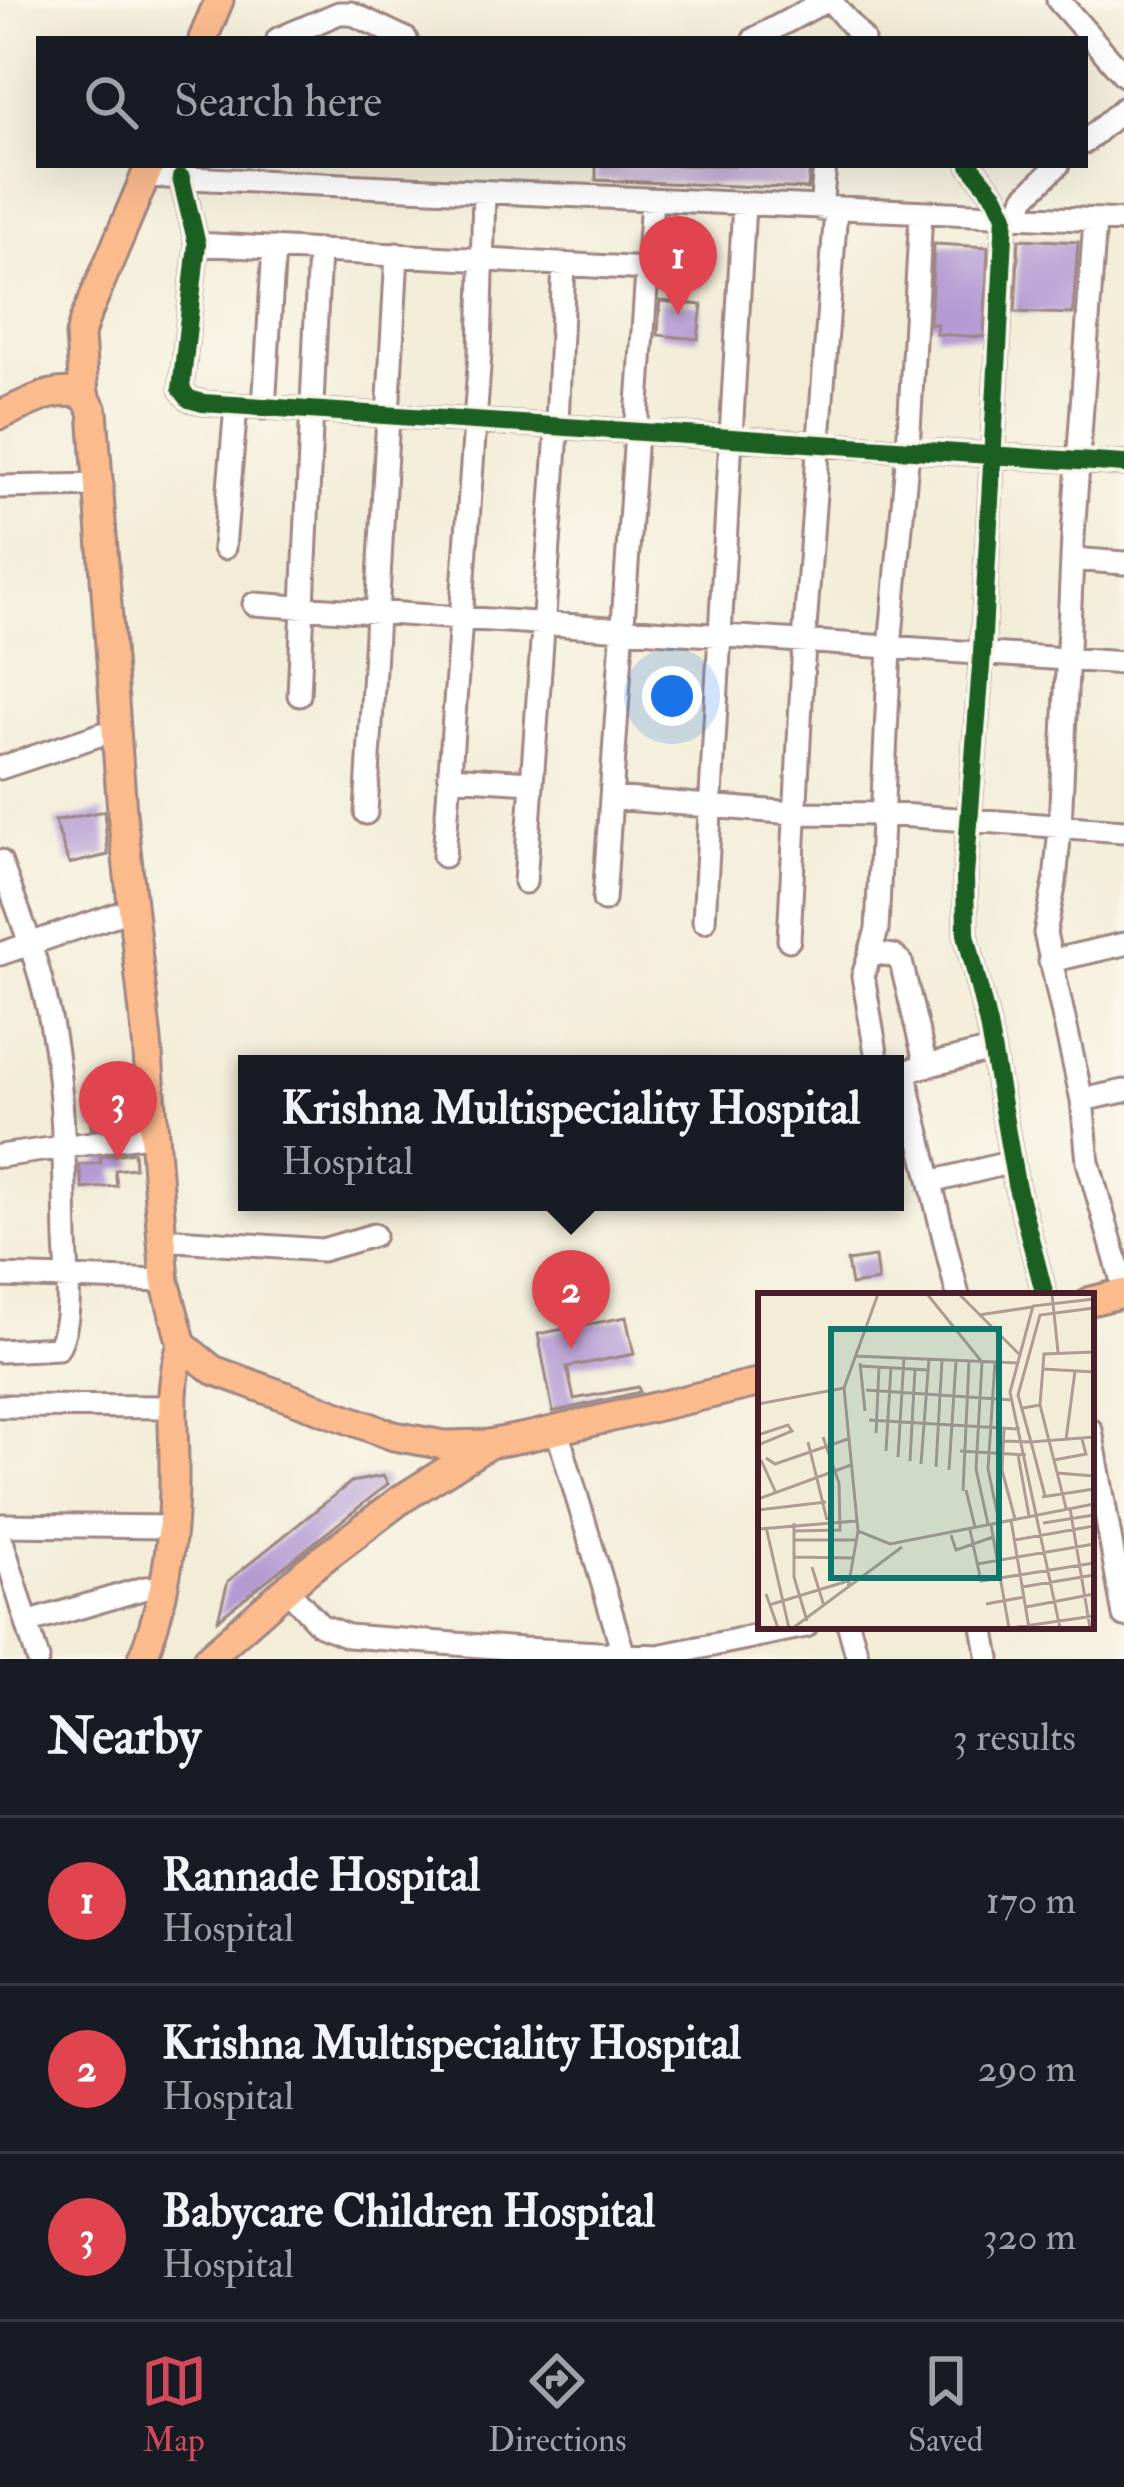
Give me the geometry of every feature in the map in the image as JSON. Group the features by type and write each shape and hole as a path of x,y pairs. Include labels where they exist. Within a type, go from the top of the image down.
{"main road":[{"path":"211,36 219,0"},
{"path":"142,1659 158,1621 173,1527 172,1407 174,1369 182,1345 165,1280 117,728 102,485 94,411 84,394 80,335 148,171"},
{"path":"1,411 56,391 84,394"},
{"path":"1094,1300 1124,1291"},
{"path":"182,1345 213,1370 394,1436 444,1445 489,1444 758,1383"},
{"path":"206,1659 400,1500 489,1444"}],"street":[{"path":"1058,0 1124,75"},
{"path":"760,36 832,3"},
{"path":"832,3 835,36"},
{"path":"832,3 860,36"},
{"path":"285,36 339,13 351,13 400,36"},
{"path":"1088,139 1124,108"},
{"path":"789,940 804,642 820,445 825,168"},
{"path":"972,168 1011,216"},
{"path":"1044,1293 965,934 965,876 1011,216 1055,168"},
{"path":"148,171 181,178 1124,221"},
{"path":"181,178 197,244 181,388 189,399 203,404 1124,464"},
{"path":"444,856 476,420 484,192"},
{"path":"604,900 652,200"},
{"path":"704,921 744,204"},
{"path":"876,1055 863,986 872,952 885,814 890,647 908,450 921,212"},
{"path":"1095,220 1061,746 1060,826 1045,933 1082,1100 1088,1162 1124,1291"},
{"path":"197,244 648,269"},
{"path":"264,408 274,248"},
{"path":"299,695 319,250"},
{"path":"366,813 398,254"},
{"path":"524,882 564,264"},
{"path":"224,548 236,406"},
{"path":"0,487 102,485"},
{"path":"1073,560 1124,563"},
{"path":"254,604 1124,663"},
{"path":"0,769 117,728"},
{"path":"449,777 531,782"},
{"path":"613,798 1124,831"},
{"path":"0,861 30,944 52,1026 63,1147 67,1278 66,1328 58,1348 0,1351"},
{"path":"0,954 133,909"},
{"path":"1050,962 1124,944"},
{"path":"872,952 901,962 908,1070 957,1293"},
{"path":"908,1070 992,1050"},
{"path":"1082,1100 1124,1091"},
{"path":"0,1156 154,1134"},
{"path":"931,1182 1012,1162"},
{"path":"162,1238 322,1250 374,1235"},
{"path":"0,1276 165,1280"},
{"path":"0,1406 172,1407"},
{"path":"557,1430 624,1657"},
{"path":"1094,1449 1124,1616"},
{"path":"38,1659 2,1535 173,1527"},
{"path":"27,1623 145,1588 163,1587"},
{"path":"287,1588 348,1648 658,1656 791,1629"},
{"path":"850,1629 858,1659"},
{"path":"983,1629 989,1659"}],"building":[{"path":"596,168 810,168 808,189 596,180"},
{"path":"1019,239 1078,242 1073,314 1015,312"},
{"path":"934,244 988,247 984,337 936,334 937,324 930,324"},
{"path":"660,301 702,305 698,339 658,335"},
{"path":"104,811 108,855 69,864 55,821"},
{"path":"133,1090 135,1122 91,1128 88,1094"},
{"path":"134,1152 135,1168 115,1170 117,1186 83,1189 79,1165"},
{"path":"875,1257 878,1281 851,1285 847,1261"},
{"path":"626,1317 634,1354 567,1367 574,1399 638,1387 640,1392 553,1412 538,1334"},
{"path":"383,1476 388,1484 218,1619 228,1581 351,1482"}],"cycle path":[{"path":"972,168 1005,216 965,876 966,934 988,1025 1016,1184 1044,1293"},
{"path":"181,178 197,244 181,389 189,399 1124,464"}],"place":[{"name":"Rannade Hospital","path":"678,315"},
{"name":"Babycare Children Hospital","path":"118,1160"},
{"name":"Krishna Multispeciality Hospital","path":"571,1349"}]}
